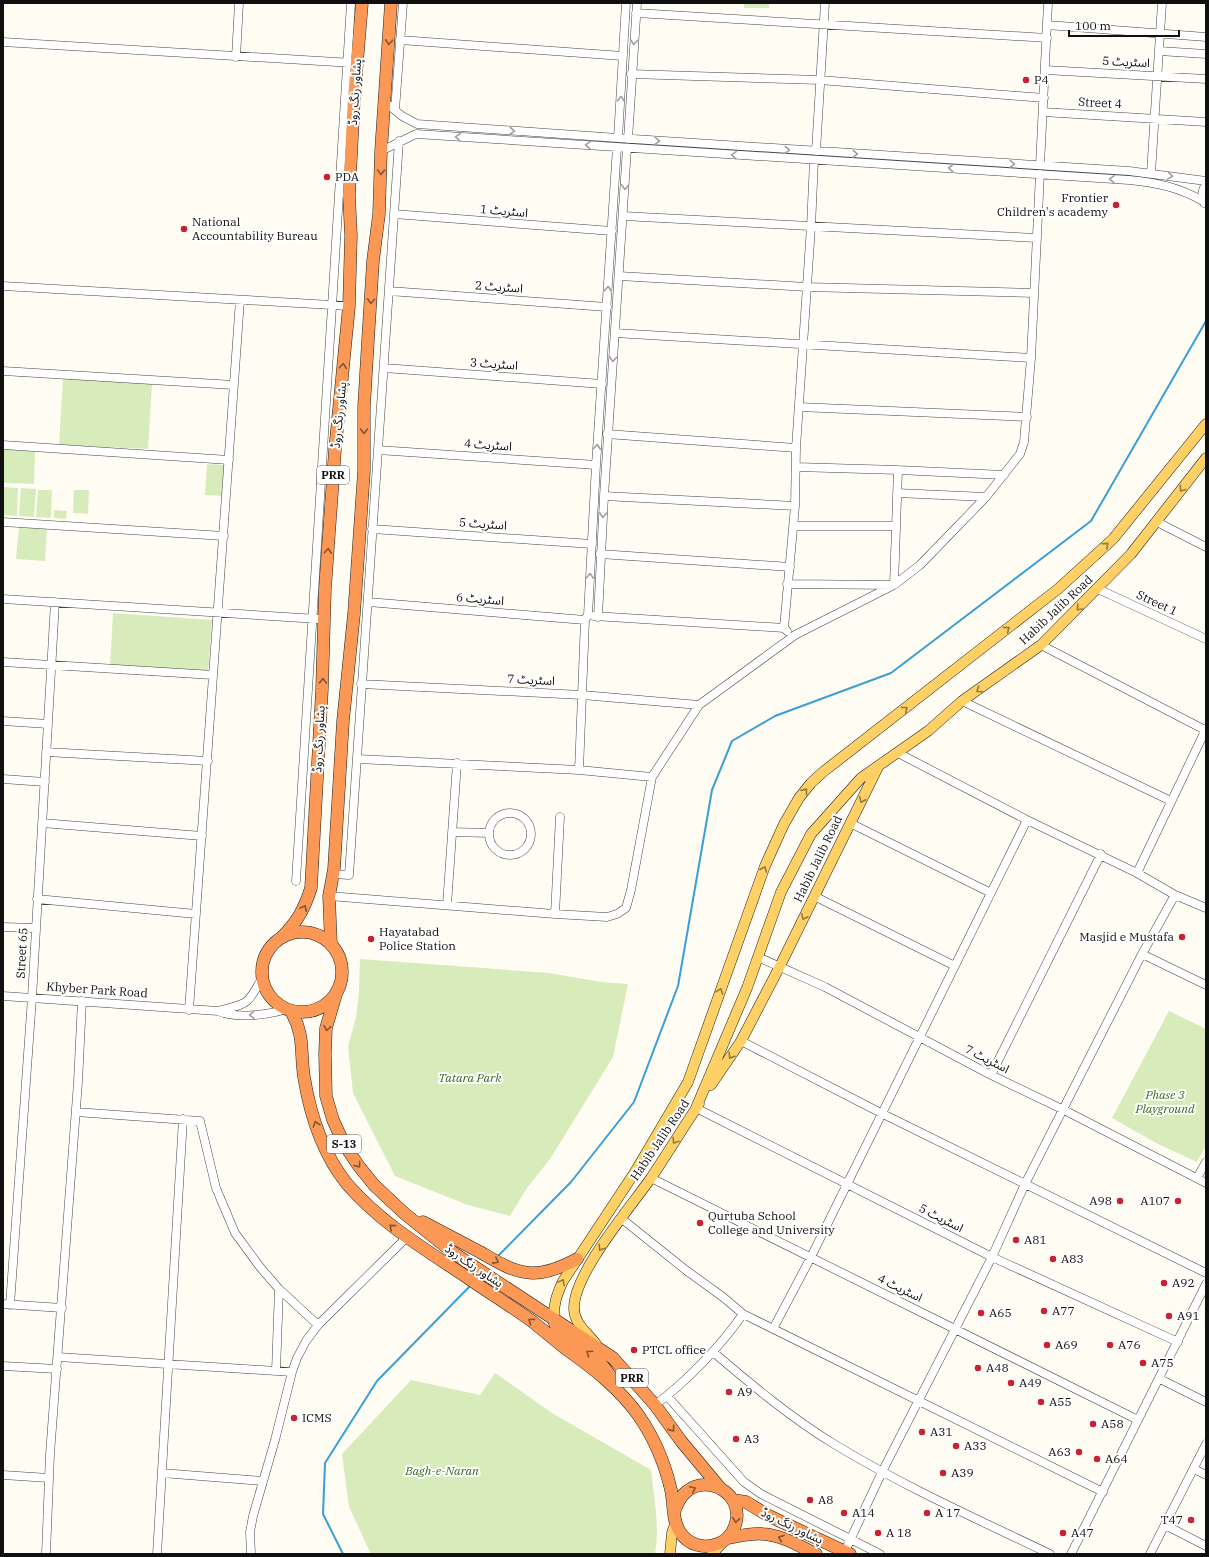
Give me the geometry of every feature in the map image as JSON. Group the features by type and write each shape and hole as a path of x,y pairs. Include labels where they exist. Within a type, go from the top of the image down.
{"highway":[{"name":"پشاور رنگ روڈ","path":"281,938 299,919 306,906 311,888 322,689 318,619 325,589 348,306 351,236 349,195 352,63 362,3"},
{"name":"پشاور رنگ روڈ","path":"331,945 329,896 334,874 343,720 354,614 360,531 364,471 364,407 373,260 379,214 381,151 391,3"},
{"path":"302,932 318,936 331,945 337,953 341,967 341,982 332,998 318,1009 300,1012 289,1010 279,1005 270,996 264,986 262,966 266,955 272,946 281,938 302,932"},
{"name":"پشاور رنگ روڈ","path":"337,991 326,1028 326,1096 333,1120 344,1144 358,1165 374,1185 405,1214 455,1254 613,1358 655,1405 681,1441 722,1489"},
{"name":"پشاور رنگ روڈ","path":"289,1010 298,1024 302,1039 304,1076 312,1112 325,1148 346,1182 362,1199 406,1238 510,1307 583,1361 621,1394 639,1416 654,1443 667,1474 675,1516"},
{"path":"405,1214 513,1269 532,1273 545,1272 559,1268 576,1259"},
{"path":"554,1320 556,1328 561,1335 592,1355 600,1363 609,1373 621,1394"},
{"path":"706,1485 722,1489 733,1500 737,1516 734,1527 725,1540 706,1547 690,1542 679,1531 675,1516 679,1500 690,1489 706,1485"},
{"name":"پشاور رنگ روڈ","path":"733,1500 746,1502 769,1516 847,1553"},
{"name":"پشاور رنگ روڈ","path":"725,1540 762,1534 778,1536 816,1554"}],"main road":[{"path":"554,1320 554,1306 556,1297 563,1281 576,1259 635,1172 688,1082 765,866 784,824 799,798 822,772 1058,589 1113,539 1206,424"},
{"name":"Habib Jalib Road","path":"600,1349 577,1321 574,1310 576,1296 582,1279 651,1178 741,1041 780,966 879,765 928,731 962,702 1041,645 1131,554 1205,461"},
{"path":"696,1108 747,988 781,892 811,834 852,787 861,778 879,765"},
{"path":"692,1071 710,1076"},
{"path":"670,1554 675,1516"},
{"path":"712,1554 725,1540"}],"street":[{"path":"236,56 239,3"},
{"path":"296,881 318,619 327,379 352,63 351,3"},
{"path":"395,110 403,3"},
{"path":"618,138 626,3"},
{"path":"628,139 631,74 637,3"},
{"path":"816,151 825,3"},
{"path":"1040,165 1048,3"},
{"path":"1151,173 1162,3"},
{"path":"636,13 1047,38"},
{"path":"1047,25 1206,37"},
{"path":"400,40 623,56"},
{"path":"3,42 352,63"},
{"path":"1160,51 1206,54"},
{"name":"اسٹریٹ 5","path":"1045,70 1206,79"},
{"path":"631,74 820,80 1044,98"},
{"path":"385,102 417,124 872,155 990,167 1040,174 1152,182 1177,188 1204,203"},
{"name":"Street 4","path":"1043,112 1206,122"},
{"path":"381,151 416,134 872,164 990,167 1040,165 1151,173 1206,181"},
{"path":"334,874 349,875 399,141"},
{"path":"580,770 586,618 617,147"},
{"path":"598,617 600,554 627,148"},
{"path":"872,155 872,164"},
{"path":"795,635 784,628 787,584 794,526 796,448 804,344 814,160"},
{"path":"329,896 607,917 617,914 626,908 631,890 652,777 699,705 795,635 894,585 920,565 986,498 1020,454 1024,442 1032,358 1040,174"},
{"path":"1204,203 1203,190 1206,184"},
{"name":"اسٹریٹ 1","path":"394,214 612,231"},
{"path":"623,216 1037,238"},
{"path":"619,276 807,287 1034,293"},
{"path":"3,286 348,306"},
{"name":"اسٹریٹ 2","path":"389,291 607,308"},
{"path":"189,1010 240,300"},
{"path":"614,333 1032,358"},
{"name":"اسٹریٹ 3","path":"384,368 602,384"},
{"path":"3,371 234,385"},
{"path":"799,407 1027,416"},
{"path":"600,415 609,415"},
{"path":"608,434 796,448"},
{"path":"3,445 229,460"},
{"name":"اسٹریٹ 4","path":"378,450 596,465"},
{"path":"796,467 1004,475"},
{"path":"894,585 898,470"},
{"path":"897,494 986,498"},
{"path":"604,496 795,506"},
{"path":"3,522 224,536"},
{"path":"1157,522 1206,547"},
{"path":"794,526 896,526"},
{"name":"اسٹریٹ 5","path":"372,529 592,544"},
{"path":"600,554 790,567"},
{"path":"787,584 894,585"},
{"name":"Street 1","path":"1098,589 1206,639"},
{"path":"3,599 318,619"},
{"name":"Street 65","path":"6,1305 32,998 55,602"},
{"name":"اسٹریٹ 6","path":"368,602 586,618 598,617 784,628"},
{"path":"1041,645 1206,730 1137,872"},
{"path":"3,662 213,675"},
{"name":"اسٹریٹ 7","path":"361,684 582,695 699,705"},
{"path":"962,702 1171,801"},
{"path":"3,721 48,724"},
{"path":"46,752 208,761"},
{"path":"898,753 1027,820 1137,872 1175,895 1206,908"},
{"path":"358,759 580,770 652,777"},
{"path":"447,905 457,764"},
{"path":"3,779 45,782"},
{"path":"514,814 521,816 526,821 530,827 531,834 527,847 516,855 509,856 497,851 492,846 489,840 489,833 490,826 494,820 500,816 514,814"},
{"path":"555,914 560,817"},
{"path":"773,1328 811,1257 1027,820"},
{"path":"850,822 991,893"},
{"path":"42,823 202,836"},
{"path":"452,832 489,833"},
{"path":"991,1075 1101,854"},
{"path":"847,1553 851,1540 882,1472 920,1401 992,1257 1025,1184 1064,1110 1142,954 1175,895"},
{"path":"814,896 955,966"},
{"path":"37,899 196,914"},
{"path":"3,927 36,928"},
{"path":"1142,954 1206,985"},
{"name":"اسٹریٹ 7","path":"758,957 825,987 919,1038 1206,1183"},
{"path":"218,1011 234,1008 248,1002 262,978"},
{"name":"Khyber Park Road","path":"3,996 218,1011"},
{"path":"46,1554 49,1478 76,1112 82,1001"},
{"path":"218,1011 227,1015 243,1015 289,1010"},
{"path":"741,1041 881,1113 1206,1273"},
{"name":"اسٹریٹ 5","path":"696,1108 992,1257 1178,1342"},
{"path":"76,1112 200,1121 216,1188 235,1232 260,1267 279,1289 318,1325"},
{"path":"158,1554 183,1119"},
{"path":"1198,1178 1206,1162"},
{"name":"اسٹریٹ 4","path":"651,1178 1138,1420"},
{"path":"622,1219 743,1314 1103,1492"},
{"path":"251,1554 250,1532 253,1516 275,1440 292,1372 306,1342 318,1325 406,1238"},
{"path":"1071,1554 1160,1379 1206,1284"},
{"path":"276,1371 279,1289"},
{"path":"6,1305 62,1308"},
{"path":"655,1405 667,1396 713,1352 730,1334 743,1314"},
{"path":"713,1352 790,1414 832,1443 882,1472 1050,1554"},
{"path":"58,1357 292,1372"},
{"path":"3,1366 57,1369"},
{"path":"1160,1379 1206,1402"},
{"path":"667,1396 744,1482 761,1494 880,1554"},
{"path":"1150,1554 1206,1444"},
{"path":"1194,1469 1206,1475"},
{"path":"162,1473 263,1480"},
{"path":"3,1475 49,1478"},
{"path":"1165,1525 1206,1546"}],"green space":[{"path":"744,3 769,3 769,8 744,8"},
{"path":"63,379 152,384 148,449 59,445"},
{"path":"3,449 35,450 34,484 3,483"},
{"path":"207,464 226,465 224,496 205,495"},
{"path":"3,487 18,488 17,516 3,515"},
{"path":"21,488 36,489 34,517 19,516"},
{"path":"38,490 52,490 51,518 36,517"},
{"path":"74,490 89,490 88,514 73,513"},
{"path":"54,510 67,511 66,519 54,518"},
{"path":"19,527 47,529 45,561 16,559"},
{"path":"113,613 212,620 208,672 110,666"},
{"name":"Tatara Park","path":"360,959 549,973 601,982 628,984 613,1057 550,1159 527,1188 510,1216 468,1205 395,1176 353,1093 348,1046 356,1018 359,992"},
{"name":"Phase 3 Playground","path":"1169,1011 1206,1029 1206,1145 1197,1162 1158,1144 1112,1118"},
{"name":"Bagh-e-Naran","path":"495,1373 552,1413 651,1470 657,1523 655,1554 371,1554 349,1507 342,1454 411,1380 480,1395"}],"waterway":[{"path":"497,1257 571,1182 634,1102 678,986 712,790 732,741 775,716 891,673 1091,521 1206,321"},
{"path":"343,1554 323,1514 325,1463 377,1381 471,1285"}],"place":[{"name":"P4","path":"1026,80"},
{"name":"PDA","path":"327,177"},
{"name":"Frontier Children's academy","path":"1116,205"},
{"name":"National Accountability Bureau","path":"184,229"},
{"name":"Masjid e Mustafa","path":"1182,937"},
{"name":"Hayatabad Police Station","path":"371,939"},
{"name":"A98","path":"1120,1201"},
{"name":"A107","path":"1178,1201"},
{"name":"Qurtuba School College and University","path":"700,1223"},
{"name":"A81","path":"1016,1240"},
{"name":"A83","path":"1053,1259"},
{"name":"A92","path":"1164,1283"},
{"name":"A77","path":"1044,1311"},
{"name":"A65","path":"981,1313"},
{"name":"A91","path":"1169,1316"},
{"name":"A69","path":"1047,1345"},
{"name":"A76","path":"1110,1345"},
{"name":"PTCL office","path":"634,1350"},
{"name":"A75","path":"1143,1363"},
{"name":"A48","path":"978,1368"},
{"name":"A49","path":"1011,1383"},
{"name":"A9","path":"729,1392"},
{"name":"A55","path":"1041,1402"},
{"name":"ICMS","path":"294,1418"},
{"name":"A58","path":"1093,1424"},
{"name":"A31","path":"922,1432"},
{"name":"A3","path":"736,1439"},
{"name":"A33","path":"956,1446"},
{"name":"A63","path":"1079,1452"},
{"name":"A64","path":"1097,1459"},
{"name":"A39","path":"943,1473"},
{"name":"A8","path":"810,1500"},
{"name":"A14","path":"844,1513"},
{"name":"A 17","path":"927,1513"},
{"name":"T47","path":"1191,1520"},
{"name":"A 18","path":"878,1533"},
{"name":"A47","path":"1063,1533"}]}
